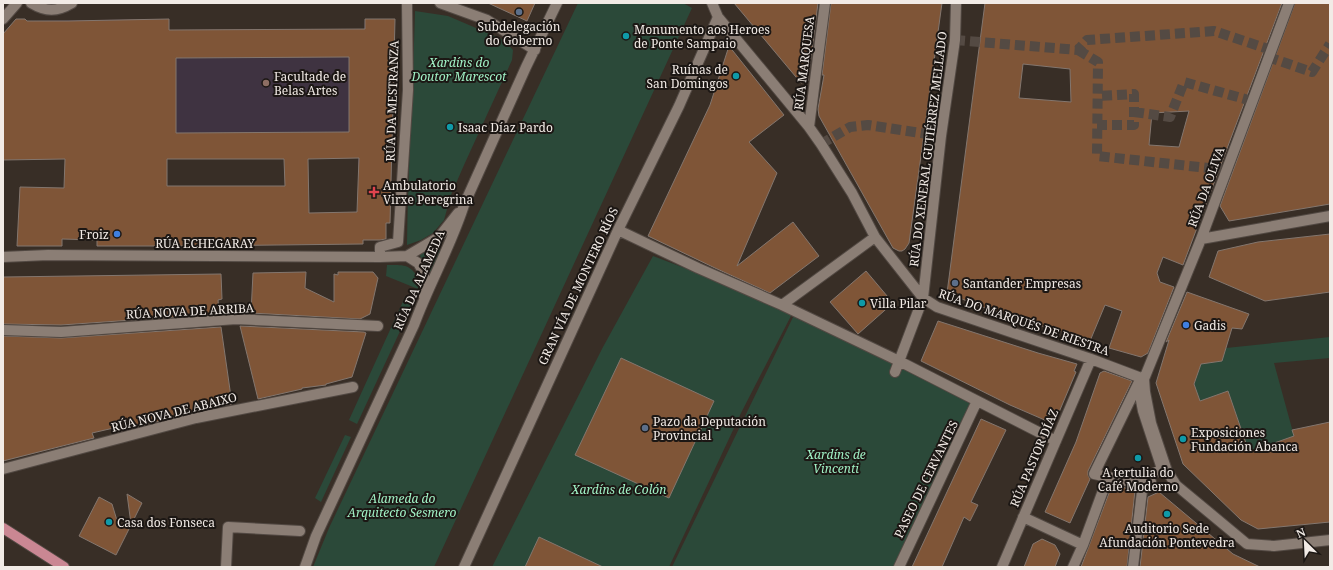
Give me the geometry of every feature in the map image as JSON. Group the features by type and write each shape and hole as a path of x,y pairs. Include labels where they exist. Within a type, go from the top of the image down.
{"main road":[{"path":"3,528 64,567"}],"street":[{"path":"3,19 17,3"},
{"path":"31,3 41,8 52,10 62,8 72,3"},
{"name":"RÚA DA MESTRANZA","path":"380,257 380,247 398,242 408,90 407,3"},
{"path":"440,3 487,20 535,50"},
{"name":"RÚA DA ALAMEDA","path":"305,567 316,536 414,325 424,297 432,284 464,205 557,3"},
{"name":"RÚA DO MARQUÉS DE RIESTRA","path":"712,3 718,17 808,127 852,193 875,237 923,298 937,307 1091,359 1144,379"},
{"name":"RÚA MARQUESA","path":"808,127 825,3"},
{"name":"RÚA DO XENERAL GUTIÉRREZ MELLADO","path":"895,372 923,298 941,136 955,40 956,3"},
{"name":"RÚA DA OLIVA","path":"1144,379 1201,239 1289,3"},
{"name":"GRAN VÍA DE MONTERO RÍOS","path":"464,567 618,230 679,106 718,17"},
{"name":"RÚA ECHEGARAY","path":"3,256 407,256 439,237 464,205"},
{"path":"1201,239 1330,216"},
{"path":"618,230 698,268 782,305 899,361 1056,441"},
{"path":"782,305 875,237"},
{"path":"407,256 418,263 424,272 424,297"},
{"name":"RÚA NOVA DE ARRIBA","path":"3,330 62,332 236,319 378,326"},
{"name":"RÚA PASTOR DÍAZ","path":"1002,567 1091,359"},
{"path":"1144,379 1151,423 1167,471 1176,485 1247,544 1274,546 1330,540"},
{"path":"1138,384 1143,410 1162,469 1146,477 1140,484 1108,477 1094,474 1138,384"},
{"name":"RÚA NOVA DE ABAIXO","path":"3,470 196,418 353,387"},
{"name":"PASEO DE CERVANTES","path":"899,567 977,401"},
{"path":"1133,567 1142,491 1147,484 1167,471"},
{"path":"1074,567 1108,477"},
{"path":"1023,517 1083,544"},
{"path":"226,567 228,527 300,531"}],"shaded area":[{"name":"Facultade de Belas Artes","path":"16,19 25,19 27,21 169,19 169,30 364,29 365,19 395,19 390,168 358,168 358,158 167,159"}],"green space":[{"name":"Alameda do Arquitecto Sesmero","path":"578,3 683,3 692,8 434,567 313,567 329,528"},
{"name":"Xardíns do Doutor Marescot","path":"415,11 448,16 504,40 513,50 512,60 451,195 444,220 433,233 421,240 407,245 408,186"},
{"path":"434,247 443,251 431,274 419,254"},
{"name":"Xardíns de Colón","path":"653,256 782,305 792,314 741,413 669,567 492,567 603,347"},
{"path":"387,265 399,265 410,268 420,281 418,289 386,276"},
{"path":"405,297 414,301 357,424 349,420"},
{"name":"Xardíns de Vincenti","path":"796,311 977,401 899,567 672,567"},
{"path":"1330,337 1330,358 1274,363 1294,436 1249,452 1228,391 1200,401 1194,385 1201,364 1222,361 1226,348"},
{"path":"345,435 351,437 321,502 315,498"}],"building":[{"name":"Subdelegación do Goberno","path":"488,3 535,3 527,21"},
{"path":"734,3 818,3 808,81 801,83"},
{"path":"831,3 942,3 909,243 902,251 893,248 819,116 818,109 824,75 822,75"},
{"path":"985,3 1282,3 1183,265 1163,257 1157,273 1160,282 1174,287 1148,353 1141,357 1109,348 1122,311 1105,305 1090,341 982,307 947,293","holes":["1023,64 1070,69 1071,102 1019,98","1189,111 1179,147 1149,145 1152,113"]},
{"path":"1295,3 1330,3 1330,204 1229,221 1220,206"},
{"path":"16,19 25,19 27,21 68,21 169,19 169,30 365,29 365,19 395,19 390,223 386,223 386,239 363,240 363,244 97,246 97,240 62,239 62,246 17,246 20,187 64,188 65,159 3,160 3,34","holes":["349,57 349,132 176,133 176,58","359,158 357,212 309,213 308,159","167,159 284,159 285,186 167,186"]},
{"path":"729,46 784,115 749,142 777,173 737,266 793,222 819,256 770,293 648,236 710,105"},
{"path":"1330,234 1330,292 1265,301 1209,277 1218,251 1258,242"},
{"name":"Villa Pilar","path":"866,271 893,303 858,334 830,302"},
{"path":"306,272 305,288 334,302 334,274 338,275 338,272 373,272 378,278 370,314 360,319 251,313 253,273"},
{"path":"221,274 222,299 218,300 219,314 61,325 3,324 3,277"},
{"path":"1187,292 1249,314 1242,329 1232,328 1222,361 1201,364 1194,384 1200,401 1228,391 1249,452 1294,436 1292,430 1330,422 1330,522 1258,529 1241,520 1183,464 1156,383 1169,340 1166,342"},
{"path":"938,321 1077,364 1074,371 1076,372 1054,424 1010,405 921,361"},
{"path":"240,326 366,333 352,377 326,385 302,388 258,399"},
{"path":"221,327 232,404 194,412 118,432 118,427 92,433 94,438 3,461 3,336 61,338"},
{"name":"Pazo da Deputación Provincial","path":"621,358 714,401 669,498 575,455"},
{"path":"1104,371 1132,381 1088,471 1090,479 1070,523 1045,512 1076,442 1100,373"},
{"path":"981,419 1006,430 971,502 978,505 970,521 964,517 942,567 912,567"},
{"path":"1112,485 1135,490 1127,567 1081,567"},
{"name":"Auditorio Sede Afundación Pontevedra","path":"1159,492 1233,554 1260,567 1140,567 1148,497"},
{"name":"Casa dos Fonseca","path":"127,494 142,503 116,555 79,536 99,497 112,504 119,527 131,524"},
{"path":"539,537 603,567 525,567"},
{"path":"1042,539 1055,545 1060,554 1055,567 1024,567 1033,544"}],"tunnel":[{"path":"955,40 1078,50 1087,40 1214,31 1271,50"},
{"path":"1268,57 1312,72 1330,44"},
{"path":"1078,50 1098,62 1097,156 1227,170"},
{"path":"1134,112 1170,117 1184,82 1252,101"},
{"path":"1097,125 1134,125 1134,94 1098,96"},
{"path":"821,144 850,127 868,125 941,136"}],"place":[{"name":"Subdelegación do Goberno","path":"519,12"},
{"name":"Monumento aos Heroes de Ponte Sampaio","path":"626,36"},
{"name":"Ruínas de San Domingos","path":"736,76"},
{"name":"Facultade de Belas Artes","path":"266,83"},
{"name":"Isaac Díaz Pardo","path":"450,127"},
{"name":"Ambulatorio Virxe Peregrina","path":"374,192"},
{"name":"Froiz","path":"117,234"},
{"name":"Santander Empresas","path":"955,283"},
{"name":"Villa Pilar","path":"862,303"},
{"name":"Gadis","path":"1186,325"},
{"name":"Pazo da Deputación Provincial","path":"645,428"},
{"name":"Exposiciones Fundación Abanca","path":"1183,439"},
{"name":"A tertulia do Café Moderno","path":"1138,458"},
{"name":"Auditorio Sede Afundación Pontevedra","path":"1167,514"},
{"name":"Casa dos Fonseca","path":"109,522"}]}
